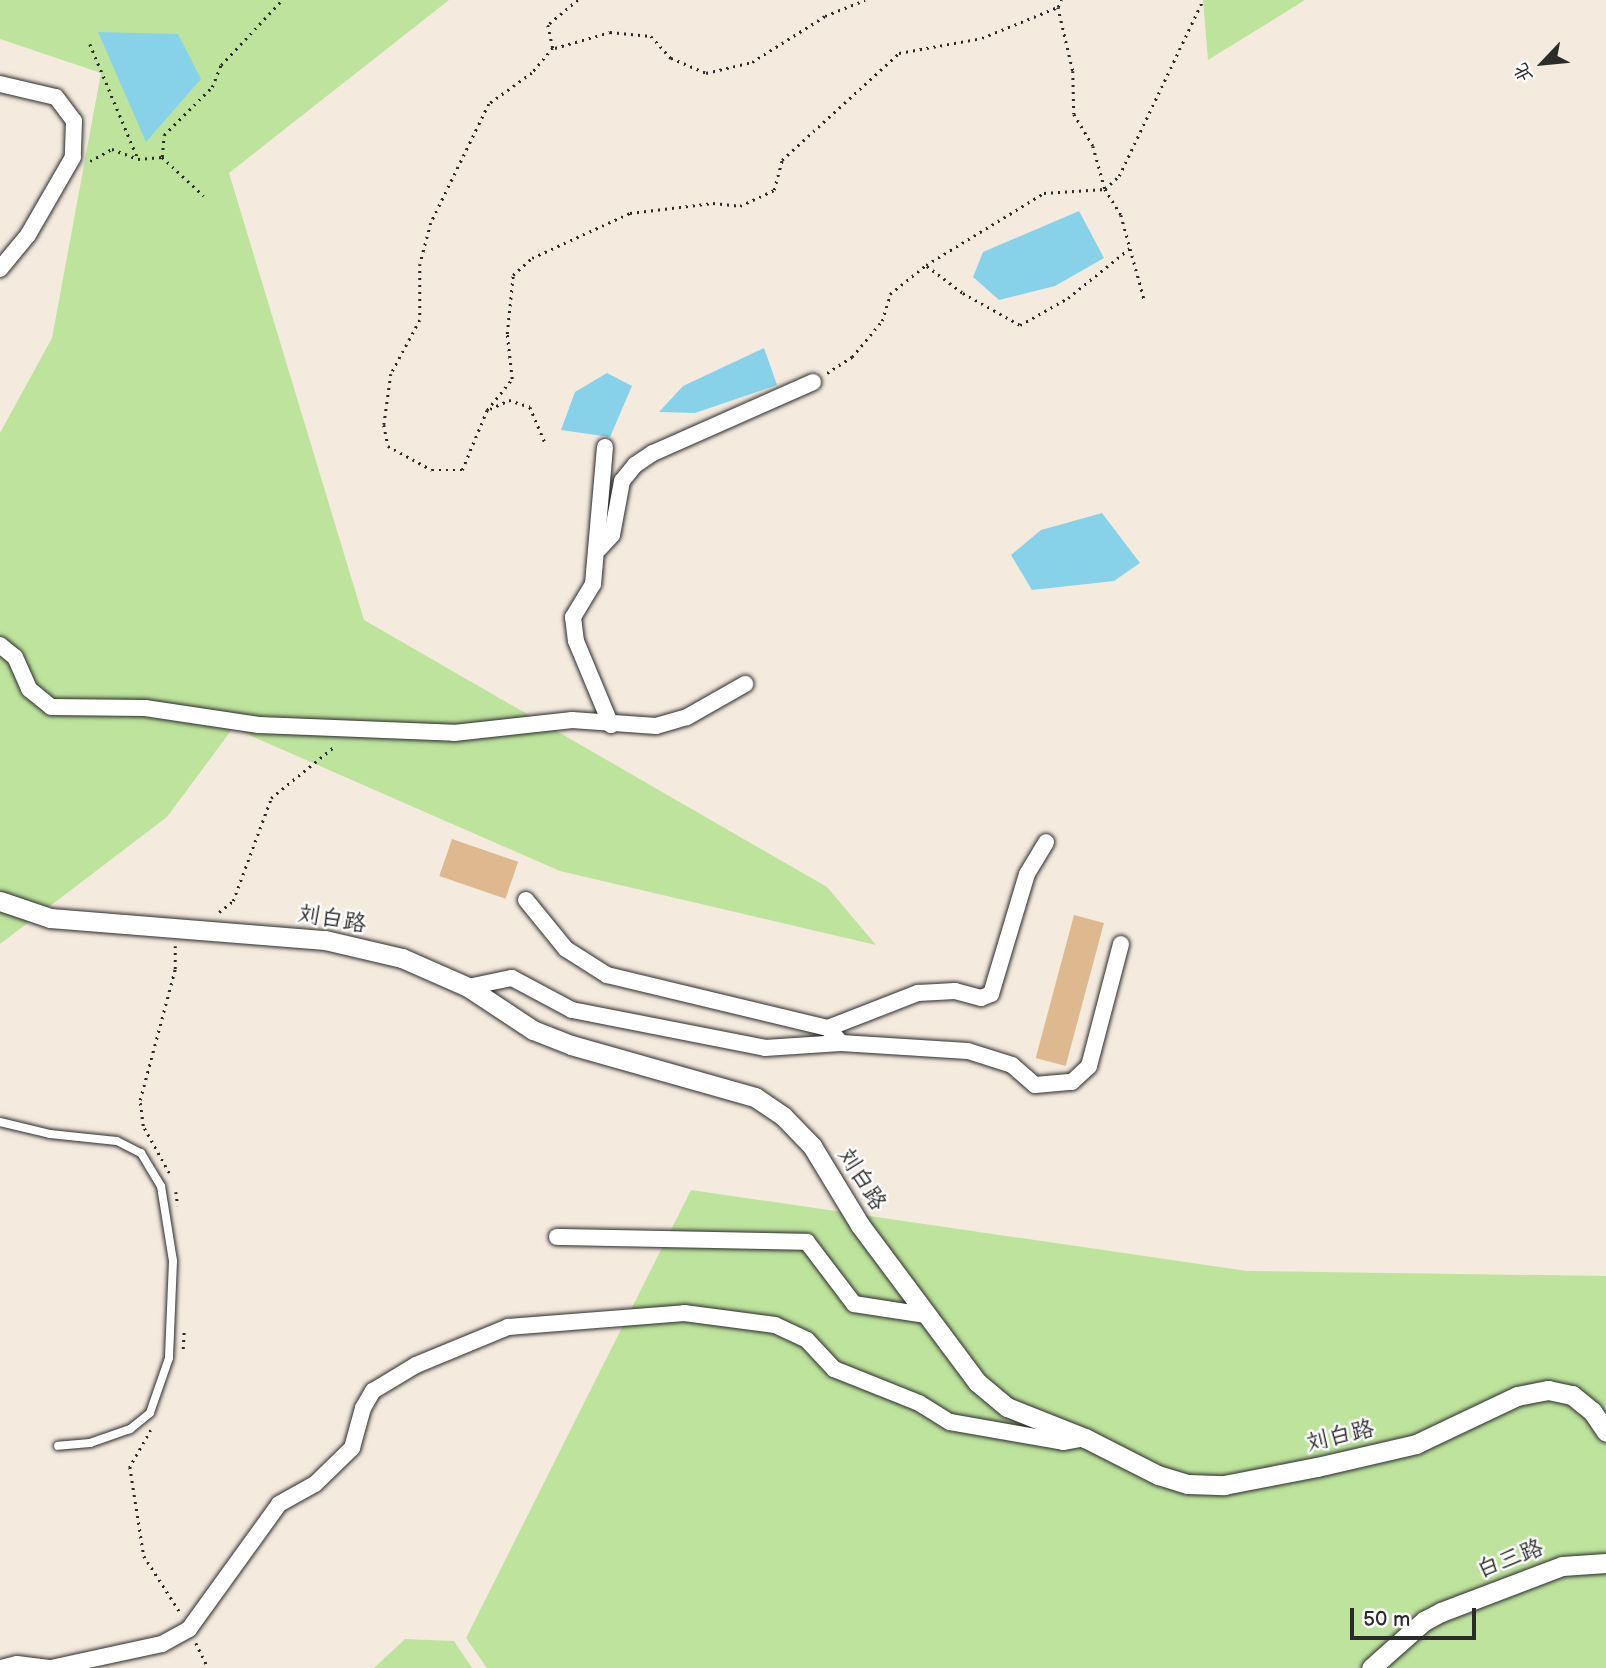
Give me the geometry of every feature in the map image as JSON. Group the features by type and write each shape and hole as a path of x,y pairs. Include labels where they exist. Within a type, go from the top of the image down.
{"street":[{"path":"0,84 56,97 74,121 73,157 28,235 0,269"},
{"path":"599,549 612,534 622,481 635,465 653,453 813,382"},
{"path":"606,447 599,549 593,584 573,617 576,641 611,725"},
{"path":"0,645 15,657 29,690 51,707 145,708 259,725 454,733 572,720 611,725 656,726 687,717 744,684"},
{"path":"526,900 566,948 607,975 828,1028 918,993 955,991 981,998 991,994 1027,874 1046,842"},
{"name":"刘白路","path":"0,901 50,918 325,940 402,958 468,987 533,1030 755,1097 783,1116 812,1146 860,1225 977,1382 1007,1407 1085,1438 1158,1475 1188,1484 1224,1485 1416,1444 1517,1396 1548,1390 1572,1395 1592,1411 1606,1432"},
{"path":"468,987 513,978 572,1010 765,1048 841,1044 968,1051 1012,1065 1035,1085 1072,1082 1089,1066 1121,944"},
{"path":"828,1028 841,1044"},
{"path":"556,1237 807,1242 853,1304 926,1315"},
{"path":"1,1668 17,1664 51,1668 162,1644 189,1629 279,1504 315,1484 352,1448 363,1408 373,1391 416,1365 508,1327 684,1312 775,1325 807,1340 834,1369 919,1403 950,1422 1063,1442 1085,1438"},
{"name":"白三路","path":"1371,1668 1423,1621 1441,1612 1562,1566 1606,1563"}],"lane":[{"path":"0,1122 50,1134 117,1142 141,1153 161,1186 173,1261 170,1345 150,1413 130,1429 90,1443 58,1446"}],"path":[{"path":"162,157 164,135 212,87 221,65 282,0"},
{"path":"553,48 548,25 578,0"},
{"path":"865,0 825,16 752,62 706,73 671,58 651,37 610,32 553,48 531,73 489,104 430,223 420,264 420,320 391,374 384,425 388,446 432,470 463,470 487,410 512,379 507,334 513,275 532,258 630,213 713,203 740,206 774,190 782,160 899,53 982,37 1058,7"},
{"path":"1061,0 1058,7 1073,71 1074,114 1093,146 1105,189 1121,215 1145,302"},
{"path":"813,382 852,357 882,321 891,294 926,265 1044,193 1105,189 1119,176 1203,0"},
{"path":"90,44 138,159"},
{"path":"73,157 89,162 112,149 138,159 162,157 204,196"},
{"path":"926,265 963,293 1020,325 1068,298 1130,248"},
{"path":"487,410 509,400 530,407 545,442"},
{"path":"231,934 211,919 233,901 271,798 332,747 365,729"},
{"path":"143,1126 140,1100 175,969 175,929"},
{"path":"130,1467 144,1556 189,1629 208,1668"}],"green space":[{"path":"0,0 449,0 229,173 364,620 827,887 876,945 560,871 233,728 167,817 0,944 0,433 52,338 101,73 0,39"},
{"path":"1203,0 1305,0 1208,60"},
{"path":"691,1190 1247,1271 1606,1276 1606,1668 487,1668 466,1638"},
{"path":"405,1639 454,1641 472,1668 374,1668"}],"water":[{"path":"98,32 178,34 201,79 146,142"},
{"path":"1079,211 1104,258 1055,286 999,300 973,277 983,252"},
{"path":"764,348 777,385 695,413 659,412 683,386"},
{"path":"607,373 632,386 610,437 561,430 575,392"},
{"path":"1102,513 1140,563 1114,581 1032,590 1011,555 1041,530"}],"building":[{"path":"452,839 518,862 505,899 439,876"},
{"path":"1074,915 1104,923 1066,1066 1036,1058"}]}
